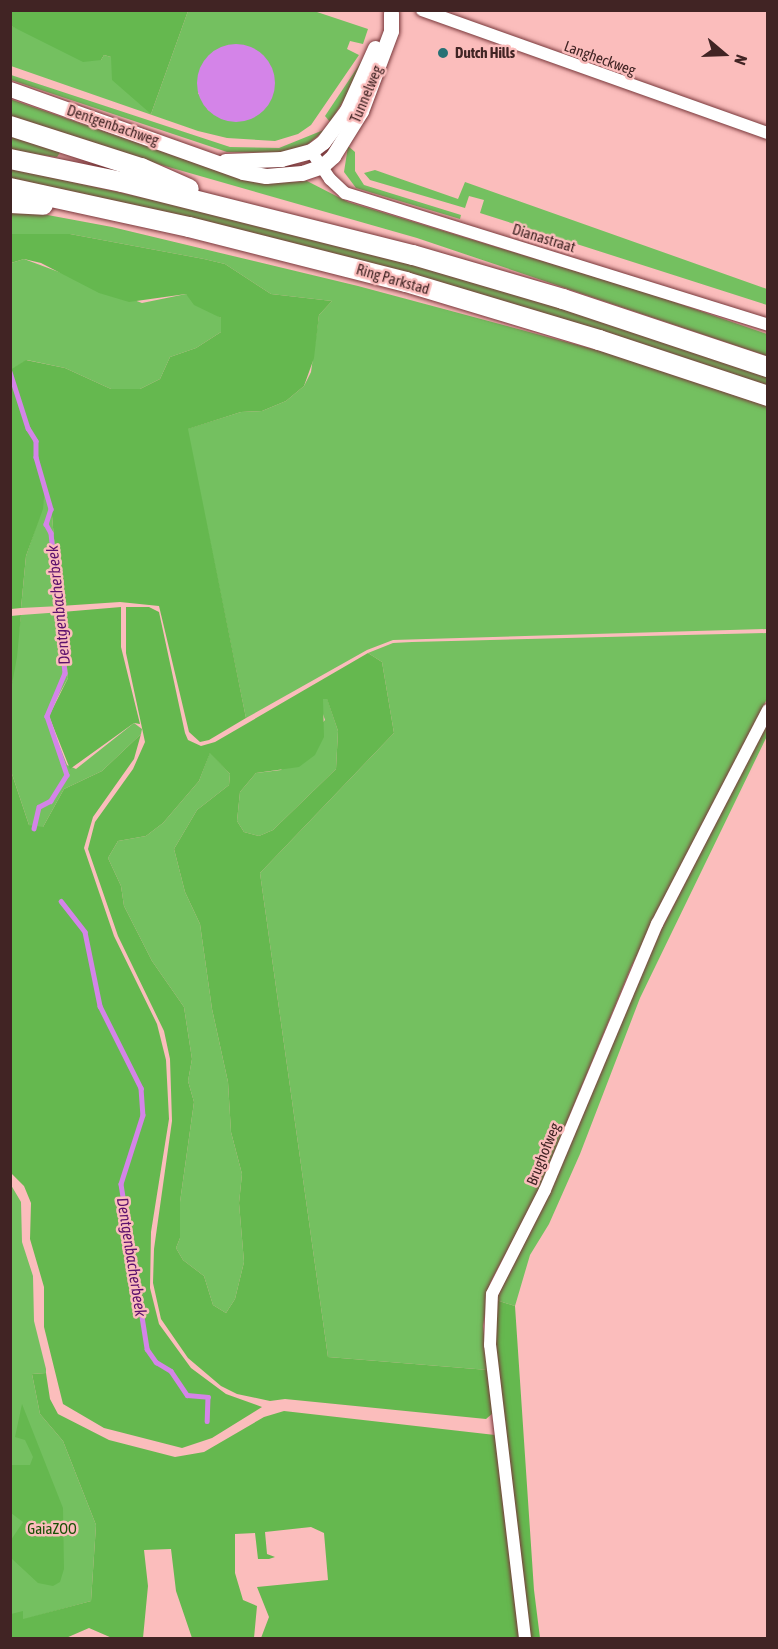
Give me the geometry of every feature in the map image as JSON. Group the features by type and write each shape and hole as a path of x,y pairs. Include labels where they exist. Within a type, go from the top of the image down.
{"highway":[{"path":"10,126 141,168 241,211"},
{"name":"Ring Parkstad","path":"10,159 241,211 521,286 768,367"},
{"name":"Ring Parkstad","path":"10,188 100,207 406,282 622,347 768,396"},
{"path":"10,203 100,207"}],"street":[{"name":"Langheckweg","path":"422,10 768,133"},
{"name":"Tunnelweg","path":"311,151 323,142 346,110 391,12"},
{"name":"Tunnelweg","path":"322,166 333,156 361,111 391,31 391,12"},
{"name":"Dentgenbachweg","path":"10,89 216,161 267,176 302,172 322,166"},
{"name":"Dentgenbachweg","path":"216,161 281,159 311,151"},
{"path":"311,151 322,166"},
{"name":"Dianastraat","path":"322,166 336,186 355,197 631,280 768,325"},
{"name":"Brughofweg","path":"525,1638 490,1345 492,1294 545,1190 657,924 768,710"}],"green space":[{"path":"11,10 188,11 151,114 112,80 111,57 104,55 101,60 83,62 11,26"},
{"path":"188,11 314,11 368,29 363,44 350,41 347,49 359,55 311,125 298,134 275,141 227,138 198,131 11,66 11,26 101,60 104,55 111,57 151,114","holes":["246,46 258,52 271,67 252,118 225,120 208,110 198,93"]},
{"path":"363,59 344,100 330,122 325,116"},
{"path":"11,75 230,147 279,148 326,129 308,144 286,153 227,152 11,80"},
{"path":"10,99 236,177 270,183 307,181 348,202 651,294 767,334 767,356 417,238 11,122"},
{"path":"11,135 61,151 57,157 11,151"},
{"path":"348,146 355,152 355,171 364,185 461,215 460,219 356,188 344,172"},
{"path":"10,168 306,234 577,311 767,375 767,388 11,181"},
{"path":"375,170 458,199 465,182 767,289 767,305 480,213 484,200 469,196 465,208 370,180 364,173"},
{"path":"10,208 112,227 358,286 611,354 767,406 767,629 393,640 367,650 246,718 187,429 241,412 262,411 286,401 304,386 311,372 319,315 332,301 271,294 225,264 204,259 70,234 11,234"},
{"path":"11,234 70,234 204,259 225,264 271,294 332,301 319,315 314,358 304,386 286,401 262,411 241,412 188,429 246,718 209,740 200,742 189,732 159,606 120,602 60,606 52,516 45,489 43,509 26,556 21,608 11,609 10,370 26,360 65,368 111,389 140,389 160,379 170,357 196,348 221,332 221,318 194,305 186,294 129,302 99,293 41,263 24,259 11,263"},
{"path":"24,259 142,303 186,294 221,318 221,332 196,348 170,357 160,379 140,389 111,389 65,368 27,360 11,370 11,263"},
{"path":"45,489 52,516 60,606 21,608 26,556 42,509"},
{"path":"121,607 121,647 140,724 134,723 70,769 49,716 68,678 62,612"},
{"path":"126,607 149,607 159,612 185,733 188,740 201,746 215,742 368,653 382,662 394,733 260,873 328,1357 488,1370 493,1413 486,1419 285,1399 270,1401 237,1394 221,1386 188,1358 161,1319 153,1283 154,1249 172,1121 170,1059 164,1031 118,936 88,849 95,822 133,769 145,742 126,653","holes":["323,699 327,699 338,731 336,769 273,830 259,836 244,832 237,821 240,792 256,773 299,767 315,755 324,737","210,753 230,774 229,785 197,810 174,849 185,892 200,924 212,1009 228,1082 231,1132 242,1174 239,1203 244,1262 235,1299 226,1313 213,1305 204,1276 183,1260 176,1248 180,1238 180,1202 194,1102 188,1081 192,1059 184,1007 152,961 124,906 121,886 108,858 118,841 146,836 163,823 199,781"]},
{"path":"62,612 68,678 51,709 49,720 67,765 76,769 134,723 142,729 141,734 102,771 64,789 43,827 34,828 29,825 11,771 11,690 21,615"},
{"path":"21,615 17,657 11,690 11,616"},
{"path":"767,633 767,699 631,967 537,1194 490,1283 483,1326 488,1370 328,1357 260,873 394,733 382,662 368,653 393,643 412,642"},
{"path":"323,698 327,698 338,731 336,769 273,830 259,836 244,832 237,821 240,792 256,773 281,770 325,720 321,708"},
{"path":"767,721 767,736 640,998 580,1154 549,1224 530,1255 515,1306 496,1300 652,948"},
{"path":"141,734 134,759 93,817 84,848 114,936 157,1024 166,1060 169,1119 151,1232 150,1288 159,1324 191,1368 226,1394 262,1407 212,1438 182,1448 104,1428 63,1404 44,1327 44,1287 30,1239 31,1203 24,1186 11,1173 11,771 29,825 43,827 64,789 102,771"},
{"path":"210,752 230,774 229,785 197,810 174,849 185,892 200,924 212,1009 228,1082 231,1132 242,1174 239,1203 244,1262 235,1299 226,1313 213,1305 204,1276 183,1260 176,1248 180,1238 180,1202 194,1102 188,1081 192,1059 184,1007 152,961 124,906 121,886 108,858 118,841 146,836 163,823 199,781"},
{"name":"GaiaZOO","path":"11,1185 21,1202 22,1242 33,1276 34,1321 46,1369 46,1373 32,1374 40,1414 63,1441 96,1525 91,1601 11,1623"},
{"path":"496,1300 515,1306 534,1590 540,1638 530,1638 494,1337"},
{"path":"46,1373 50,1399 58,1414 109,1440 175,1457 204,1452 264,1417 284,1411 495,1435 520,1638 261,1638 269,1617 257,1587 328,1580 324,1533 311,1527 265,1532 267,1554 275,1557 269,1559 258,1559 255,1533 235,1534 235,1573 243,1600 257,1606 254,1638 192,1638 176,1591 171,1549 144,1550 148,1586 143,1638 112,1638 89,1628 66,1638 11,1638 11,1614 23,1611 23,1619 91,1601 96,1525 63,1441 40,1414 32,1374"},
{"path":"22,1404 63,1508 64,1569 60,1582 53,1586 38,1583 11,1558 11,1540 23,1522 11,1513 11,1465 30,1465 33,1457 25,1440 15,1437"}],"shaded area":[{"path":"236,44 251,47 263,56 272,68 275,83 272,98 263,110 251,119 236,122 221,119 209,110 200,98 197,83 200,68 209,56 221,47"}],"waterway":[{"name":"Dentgenbacherbeek","path":"10,372 28,428 36,441 36,457 51,509 46,524 51,533 65,673 47,716 67,775 51,801 39,807 34,828"},
{"name":"Dentgenbacherbeek","path":"61,901 85,932 100,1006 141,1088 143,1115 121,1184 147,1349 156,1362 171,1371 187,1395 208,1397 207,1421"}],"place":[{"name":"Dutch Hills","path":"443,53"}]}
